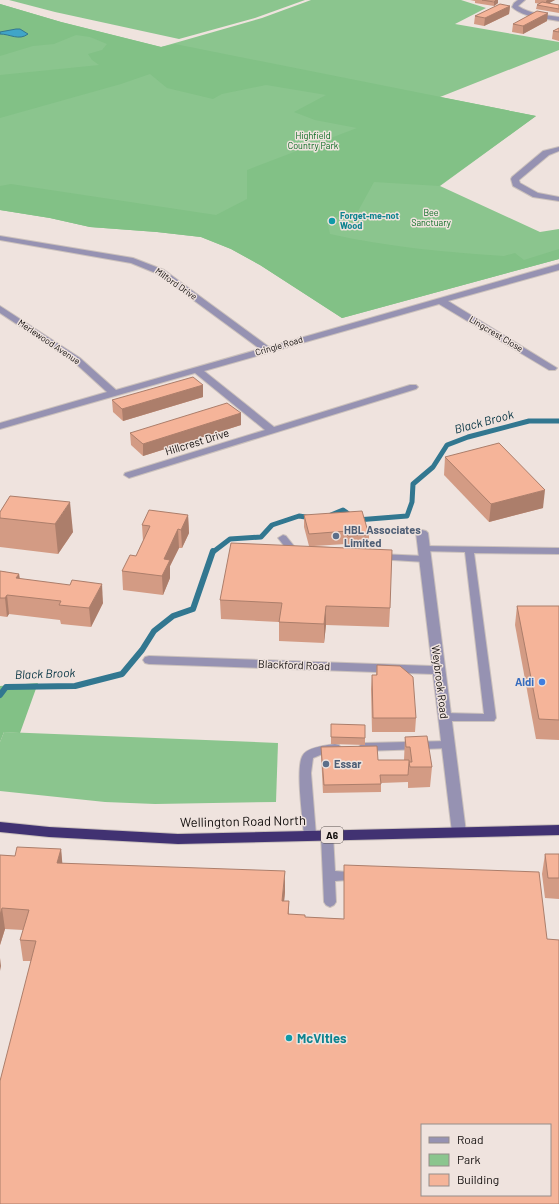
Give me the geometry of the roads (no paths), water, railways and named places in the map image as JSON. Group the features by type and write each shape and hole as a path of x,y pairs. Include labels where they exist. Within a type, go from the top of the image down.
{"highway":[{"name":"Wellington Road North","path":"0,827 49,832 178,839 559,830"}],"street":[{"path":"522,0 516,4 515,7 518,10 559,19"},
{"path":"559,149 546,153 515,179 516,184 536,195 559,198"},
{"name":"Milford Drive","path":"0,238 114,257 148,266 161,272 267,350"},
{"name":"Cringle Road","path":"0,426 439,300 556,270"},
{"name":"Lingcrest Close","path":"439,300 552,368"},
{"name":"Merlewood Avenue","path":"0,309 77,360 114,393"},
{"path":"197,370 273,431"},
{"name":"Hillcrest Drive","path":"129,475 413,387"},
{"name":"Weybrook Road","path":"422,533 459,832"},
{"name":"Blackford Road","path":"149,660 439,670"}],"lane":[{"path":"283,538 295,554 310,555"},
{"path":"445,717 490,718 469,549"},
{"path":"372,557 424,554 469,549 559,551"},
{"path":"310,835 304,773 308,756 323,749 448,745"},
{"path":"327,835 330,902"},
{"path":"329,876 368,876"}],"water":[{"path":"20,29 28,34 18,37 0,34 0,32"}],"waterway":[{"name":"Black Brook","path":"331,515 343,510 357,520 407,516 412,502 413,484 433,467 447,445 468,437 529,421 559,421"},
{"name":"Black Brook","path":"213,552 230,539 261,537 272,525 299,516 312,518"},
{"name":"Black Brook","path":"0,695 6,687 75,686 122,674 142,650 154,631 173,616 193,609 213,551"}],"place":[{"name":"Forget-me-not Wood","path":"332,221"},
{"name":"HBL Associates Limited","path":"336,536"},
{"name":"Aldi","path":"542,682"},
{"name":"Essar","path":"326,764"},
{"name":"McVities","path":"289,1038"}],"park label":[{"name":"Highfield Country Park","path":"313,142"},
{"name":"Bee Sanctuary","path":"431,218"}]}
